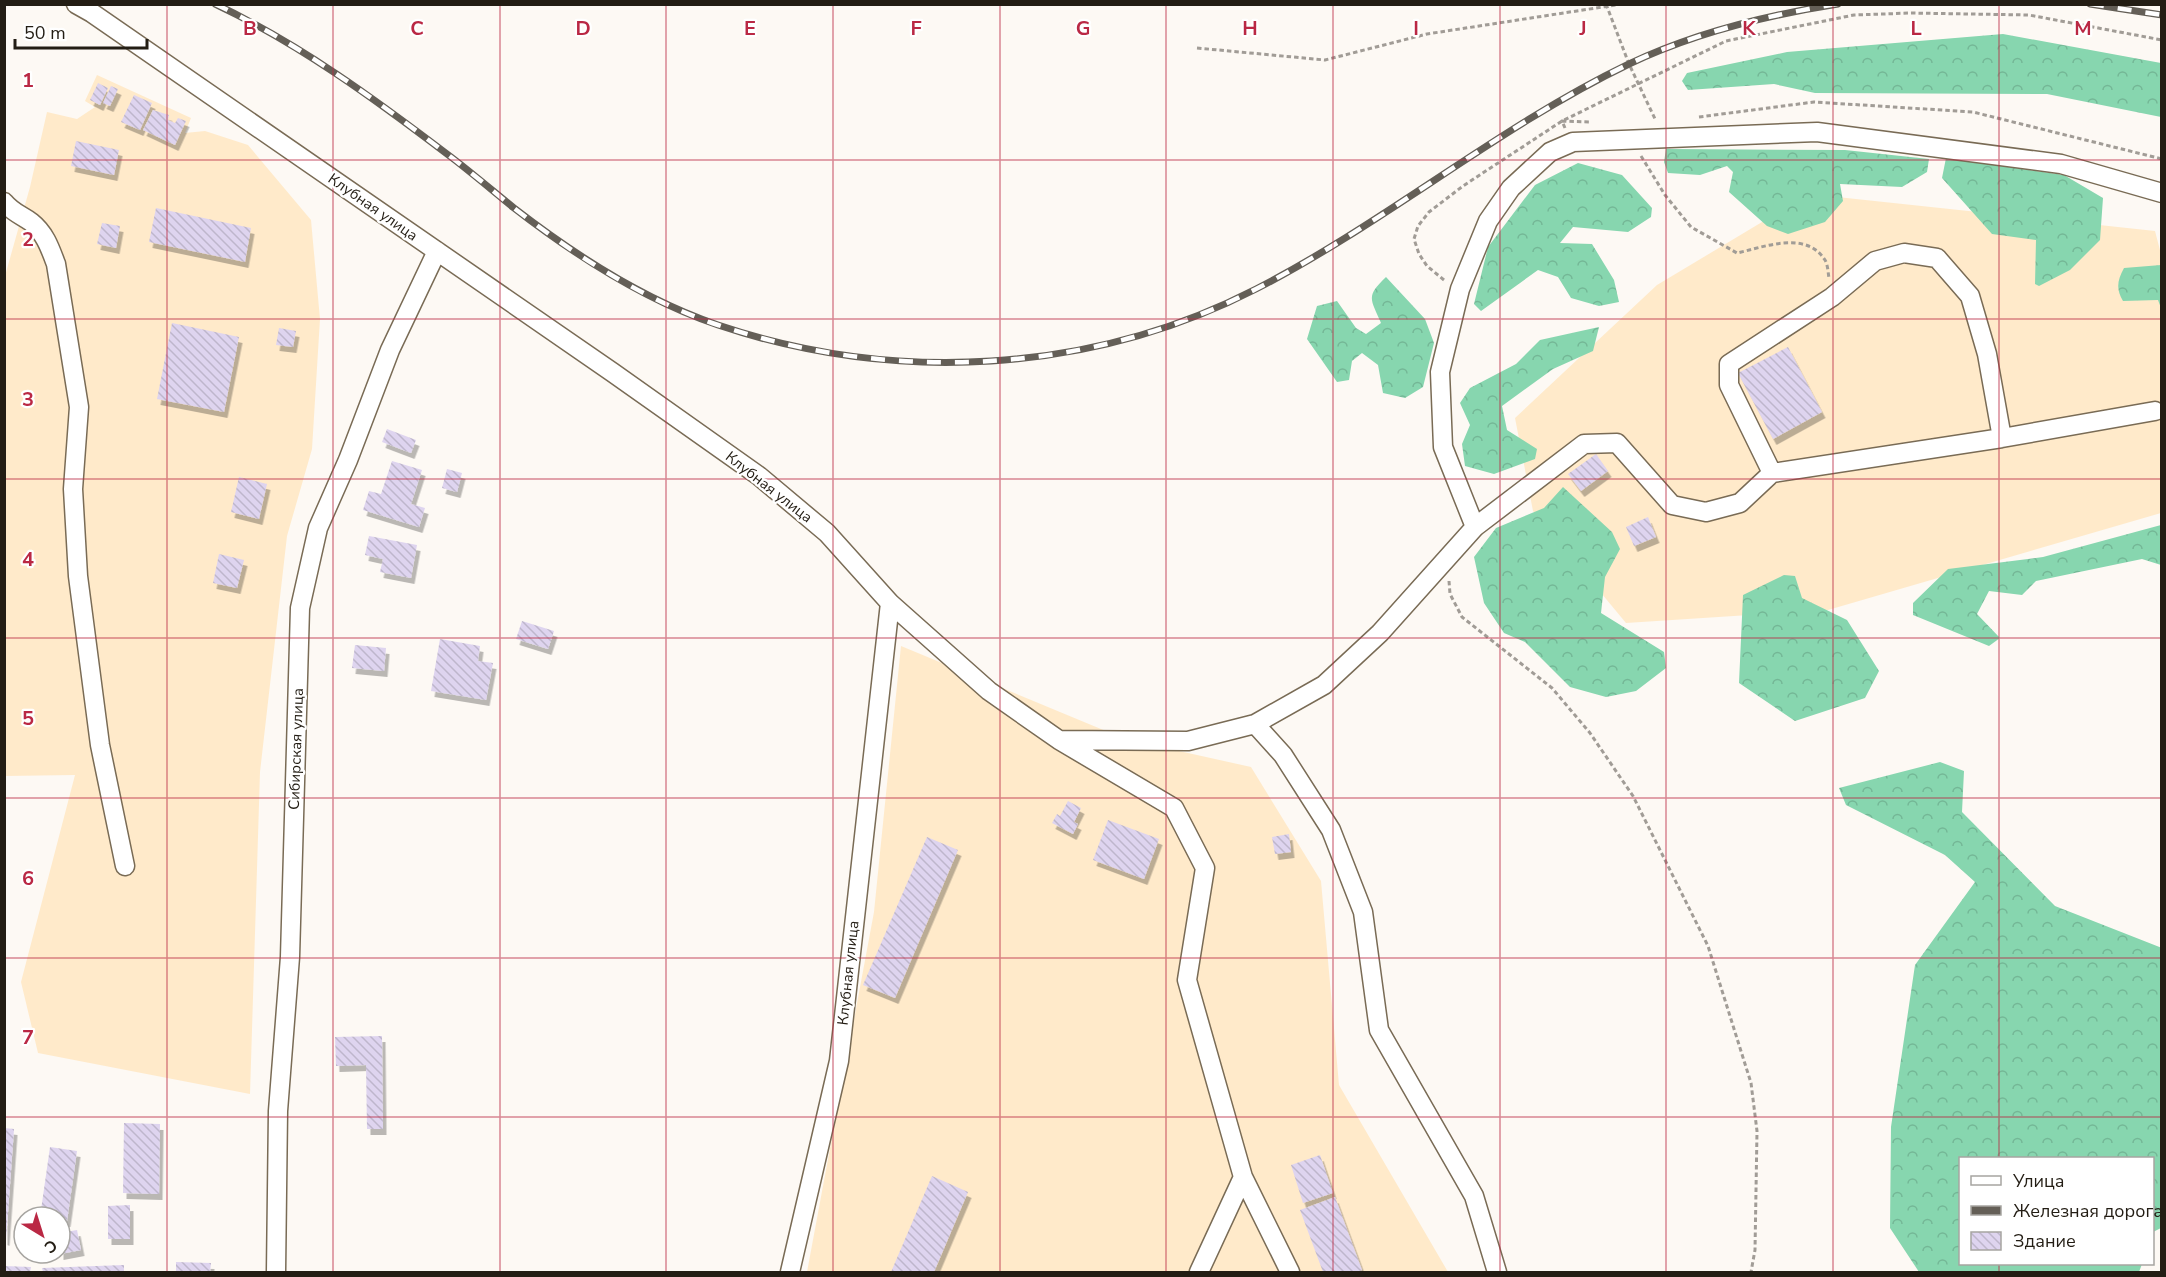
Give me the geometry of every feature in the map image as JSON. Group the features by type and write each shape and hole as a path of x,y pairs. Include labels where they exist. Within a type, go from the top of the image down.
{"street":[{"name":"Клубная улица","path":"76,4 102,19 759,476 827,533 890,603 838,1061 790,1272"},
{"path":"1475,527 1443,447 1440,372 1460,289 1488,221 1511,188 1550,152 1573,142 1817,132 2061,165 2162,193"},
{"path":"4,202 41,232 48,242 56,264 79,407 73,489 78,576 100,745 125,866"},
{"name":"Сибирская улица","path":"276,1272 278,1110 290,957 300,608 318,528 348,460 390,350 437,251"},
{"path":"1772,473 1729,385 1729,364 1832,297 1875,261 1904,253 1937,258 1970,296 1988,354 2002,438"},
{"path":"1059,740 1188,741 1255,724 1324,685 1380,633 1475,527 1584,444 1617,443 1672,505 1706,512 1740,503 1772,473 2002,438 2155,411"},
{"path":"890,603 989,691 1059,740 1174,808 1205,868 1187,980 1244,1177 1290,1272"},
{"path":"1255,724 1283,755 1330,830 1363,912 1379,1030 1474,1196 1497,1272"},
{"path":"1199,1272 1244,1177"}],"path":[{"path":"1197,48 1325,60 1427,34 1622,4"},
{"path":"1606,6 1657,123"},
{"path":"1460,289 1439,278 1419,254 1414,239 1418,226 1429,212 1463,186 1562,121 1726,41 1854,15 1911,13 2029,15 2162,40"},
{"path":"1631,140 1665,195 1691,227 1737,253 1792,242 1813,248 1826,261 1832,297"},
{"path":"1448,558 1450,594 1462,617 1552,688 1590,733 1633,796 1708,946 1751,1083 1756,1131 1755,1250 1751,1272"}],"shaded area":[{"path":"97,75 191,118 185,133 205,131 248,145 311,220 320,319 312,449 287,536 260,772 250,1094 38,1053 21,982 75,775 5,776 5,276 30,187 47,112 77,119 95,107 85,101"},
{"path":"1809,194 2155,231 2161,254 2161,513 1828,610 1626,623 1533,511 1515,418 1657,285"},
{"path":"901,646 1125,739 1251,767 1321,881 1339,1085 1448,1272 807,1272 874,912"}],"green space":[{"path":"2003,34 2161,63 2161,117 2047,94 1815,93 1774,84 1688,90 1682,81 1687,73 1787,52"},
{"path":"1666,149 1845,150 1929,159 1927,172 1902,187 1840,184 1843,201 1825,222 1788,234 1767,226 1729,192 1733,172 1727,166 1700,175 1668,173 1664,162"},
{"path":"1946,158 2064,175 2103,198 2100,240 2070,270 2039,286 2035,284 2036,240 1992,234 1942,178"},
{"path":"1578,163 1622,175 1652,208 1651,217 1628,232 1573,227 1560,243 1592,244 1614,280 1619,302 1599,306 1571,298 1558,277 1538,270 1481,311 1474,304 1488,247 1535,185"},
{"path":"2161,265 2161,308 2158,300 2123,301 2118,285 2124,268"},
{"path":"1386,277 1425,319 1434,343 1423,387 1405,398 1383,393 1378,365 1362,353 1352,361 1349,380 1337,382 1307,339 1317,306 1337,301 1356,328 1366,334 1381,323 1372,299 1375,289"},
{"path":"1599,327 1593,351 1553,369 1502,406 1507,430 1537,449 1535,459 1494,474 1465,466 1462,444 1470,425 1460,403 1470,388 1516,364 1540,340"},
{"path":"1563,487 1612,532 1620,549 1605,577 1601,613 1664,652 1666,668 1636,691 1606,697 1570,687 1525,642 1504,633 1484,603 1474,557 1496,528 1544,508"},
{"path":"2161,525 2161,565 2142,559 2036,581 2022,595 1989,591 1977,614 2000,638 1989,646 1913,615 1913,603 1948,569 2043,557"},
{"path":"1784,575 1795,576 1802,598 1847,620 1879,671 1865,698 1795,721 1739,683 1743,595"},
{"path":"1940,762 1964,771 1962,812 2055,906 2162,948 2161,1228 2154,1232 2154,1157 1959,1157 1959,1265 2142,1265 2139,1272 1919,1272 1890,1228 1891,1127 1915,965 1975,882 1945,855 1846,805 1839,788"}],"building":[{"path":"98,83 108,88 100,105 90,100"},
{"path":"111,86 118,89 110,106 103,103"},
{"path":"134,95 152,103 140,130 121,122"},
{"path":"153,110 169,115 168,120 175,123 178,118 186,121 175,145 143,130"},
{"path":"76,141 119,150 114,175 71,166"},
{"path":"156,208 251,228 245,262 149,242"},
{"path":"102,223 120,226 116,248 97,244"},
{"path":"172,323 239,337 224,412 157,399"},
{"path":"279,328 296,331 293,347 276,345"},
{"path":"1788,347 1822,412 1773,439 1738,373"},
{"path":"387,429 416,440 411,453 382,442"},
{"path":"1596,454 1608,471 1581,491 1568,474"},
{"path":"392,461 422,470 411,504 425,508 419,527 363,510 369,491 381,494"},
{"path":"447,469 462,473 457,492 442,488"},
{"path":"239,477 267,484 259,519 231,512"},
{"path":"1648,517 1656,537 1634,546 1626,527"},
{"path":"369,536 417,545 411,578 380,572 383,559 365,555"},
{"path":"219,554 244,560 237,588 213,583"},
{"path":"522,621 554,631 548,649 516,639"},
{"path":"440,639 480,646 478,661 493,663 486,700 431,691"},
{"path":"355,645 386,648 384,671 352,668"},
{"path":"1068,801 1081,808 1074,822 1078,824 1073,834 1052,823 1057,814 1060,816"},
{"path":"1108,820 1159,839 1144,879 1093,860"},
{"path":"1289,834 1291,852 1275,854 1272,837"},
{"path":"927,837 958,850 895,998 863,985"},
{"path":"382,1036 383,1129 367,1129 366,1065 336,1066 335,1037"},
{"path":"124,1123 160,1124 159,1194 123,1193"},
{"path":"4,1128 14,1129 6,1240 4,1239"},
{"path":"50,1147 77,1151 69,1205 42,1205"},
{"path":"1320,1155 1333,1193 1303,1203 1291,1165"},
{"path":"932,1176 968,1192 934,1272 891,1272"},
{"path":"1335,1197 1362,1270 1357,1272 1323,1272 1300,1210"},
{"path":"130,1205 130,1239 108,1239 108,1206"},
{"path":"77,1230 81,1250 72,1252 72,1231"},
{"path":"176,1262 211,1263 210,1272 176,1272"},
{"path":"124,1265 124,1272 43,1272 42,1268"},
{"path":"4,1266 31,1267 30,1272 4,1272"}],"railway":[{"path":"215,4 277,37 337,74 459,163 538,226 586,260 637,290 718,325 785,344 853,356 922,362 991,361 1060,353 1127,339 1193,317 1256,289 1304,263 1534,116 1629,64 1679,43 1731,26 1838,4"},
{"path":"2090,4 2162,15"}]}
